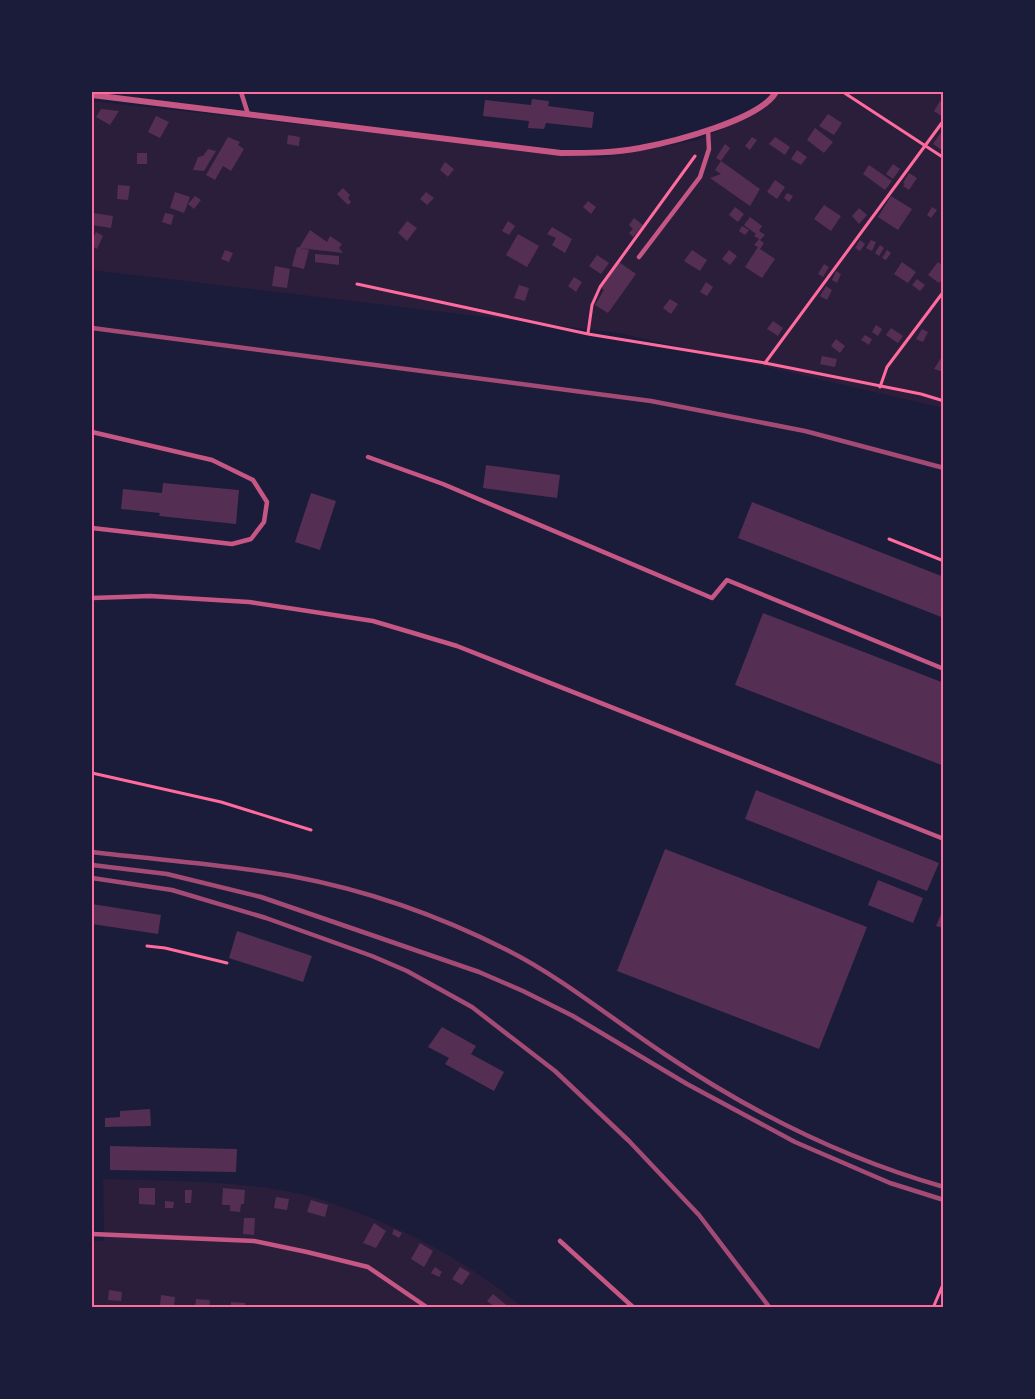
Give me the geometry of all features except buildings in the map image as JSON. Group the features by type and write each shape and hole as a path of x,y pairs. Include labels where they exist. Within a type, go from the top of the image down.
{"street":[{"path":"92,94 561,153 600,153 641,148 698,134 756,110 776,92"}],"lane":[{"path":"240,92 248,114"},
{"path":"639,257 700,177 709,149 708,130"},
{"path":"92,432 212,460 253,480 267,502 264,522 251,539 232,544 92,528"},
{"path":"368,457 443,484 712,598 727,580 944,669"},
{"path":"92,598 150,596 249,602 373,621 457,646 944,839"},
{"path":"92,1234 254,1241 307,1252 368,1268 428,1308"},
{"path":"560,1241 634,1308"}],"path":[{"path":"843,92 944,159"},
{"path":"765,363 944,120"},
{"path":"588,334 592,305 600,287 698,152 698,134"},
{"path":"357,284 588,334 765,363 921,394 944,401"},
{"path":"880,387 887,368 944,291"},
{"path":"889,539 944,561"},
{"path":"92,773 221,802 311,831"},
{"path":"147,946 227,963"},
{"path":"933,1308 944,1282"}],"shaded area":[{"path":"770,92 943,92 943,408 619,333 92,270 92,101 601,158 698,140 763,110"},
{"path":"103,1179 235,1184 287,1191 317,1198 417,1238 461,1263 522,1307 92,1308 92,1241 104,1241"}],"railway":[{"path":"92,328 651,401 805,431 944,468"},
{"path":"92,852 216,865 291,876 374,896 428,915 481,937 528,961 698,1076 765,1114 871,1163 944,1187"},
{"path":"92,865 167,874 261,897 479,972 573,1016 687,1084 795,1142 890,1183 944,1200"},
{"path":"92,878 172,890 266,918 407,971 472,1007 555,1071 629,1141 699,1215 770,1308"}]}
